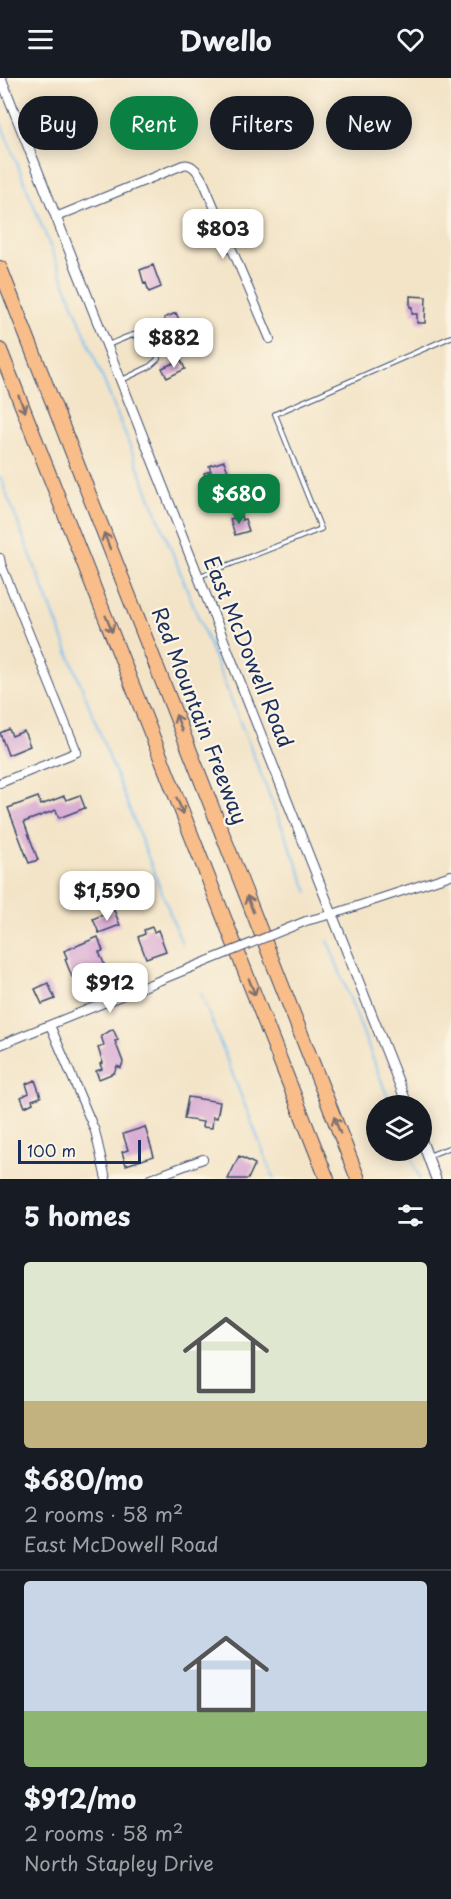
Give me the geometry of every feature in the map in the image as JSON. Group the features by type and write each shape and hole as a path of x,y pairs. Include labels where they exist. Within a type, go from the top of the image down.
{"highway":[{"name":"Red Mountain Freeway","path":"0,268 358,1179"},
{"path":"0,350 327,1179"}],"street":[{"name":"East McDowell Road","path":"1,78 404,1095"},
{"path":"56,217 183,165 193,167 204,183 270,339"},
{"path":"0,558 0,564 77,752 0,783"},
{"path":"0,1045 306,921 451,875"},
{"path":"50,1025 95,1131 106,1179"},
{"path":"150,1179 203,1159"},
{"path":"430,1161 436,1179"}],"lane":[{"path":"107,345 140,332 147,333 152,338 158,359 154,364 121,380"},
{"path":"199,576 321,529 275,414 451,337"},
{"path":"432,1154 451,1147"}],"building":[{"path":"153,265 161,287 149,292 140,270"},
{"path":"410,296 426,297 425,323 417,323 417,314 412,314"},
{"path":"176,313 186,335 174,340 164,318"},
{"path":"181,360 185,369 167,378 162,368"},
{"path":"224,461 229,474 207,482 204,473 211,471 209,466"},
{"path":"241,516 242,520 245,519 249,531 235,535 230,519"},
{"path":"9,729 12,736 24,731 30,746 8,755 0,733"},
{"path":"80,795 85,808 59,818 56,810 24,822 38,860 29,863 8,808 38,797 41,805 64,796 66,800"},
{"path":"114,910 120,925 99,933 93,919"},
{"path":"152,927 154,932 158,930 166,951 146,958 138,937 145,934 144,930"},
{"path":"98,937 103,951 99,952 106,968 96,973 93,967 72,977 64,951"},
{"path":"48,983 55,999 42,1004 35,989"},
{"path":"113,1029 123,1062 121,1068 117,1066 114,1073 99,1079 96,1071 102,1069 100,1064 103,1063 98,1048 104,1045 101,1036"},
{"path":"35,1080 41,1097 32,1100 33,1103 25,1107 21,1097 29,1093 26,1084"},
{"path":"188,1097 220,1102 217,1118 213,1117 212,1128 202,1127 203,1122 184,1119"},
{"path":"145,1127 154,1156 126,1165 122,1152 128,1150 123,1134"},
{"path":"239,1156 255,1164 248,1179 228,1179"}],"waterway":[{"path":"0,121 308,892"},
{"path":"0,477 182,944"},
{"path":"328,941 387,1095"},
{"path":"201,994 274,1179"},
{"path":"413,1161 420,1179"}]}
